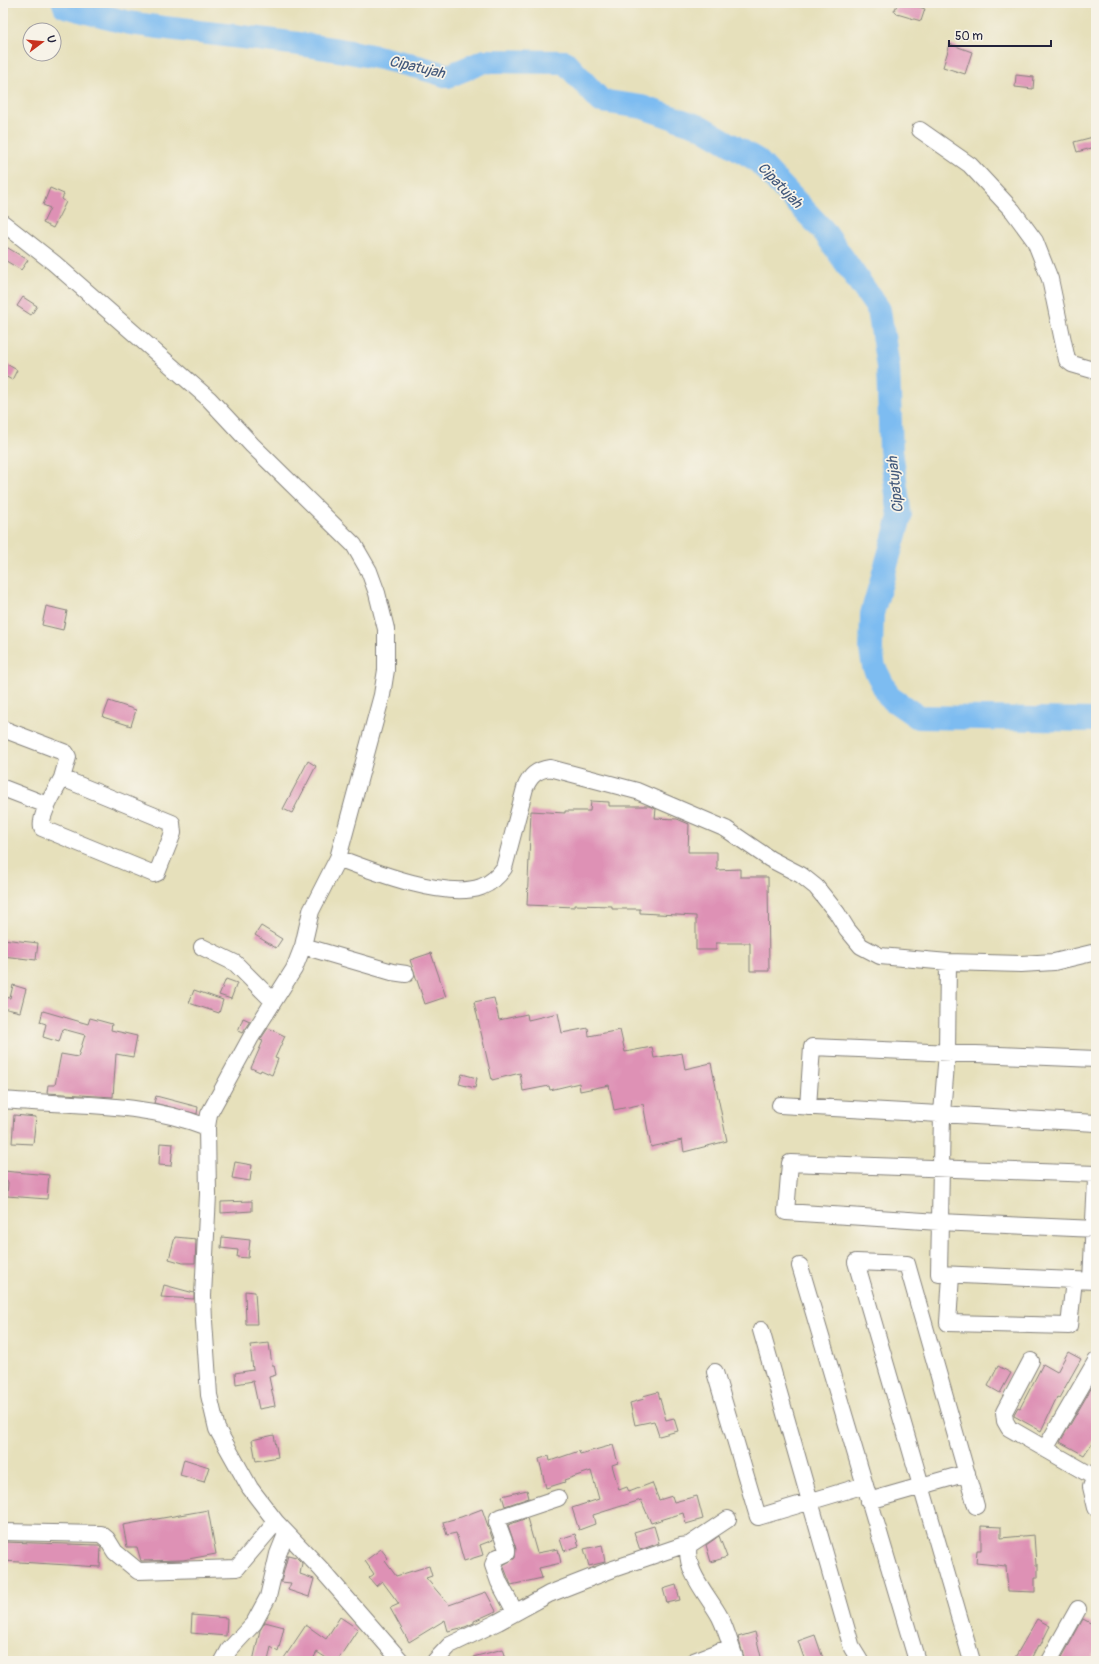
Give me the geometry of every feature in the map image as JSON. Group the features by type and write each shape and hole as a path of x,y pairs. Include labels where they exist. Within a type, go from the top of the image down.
{"street":[{"path":"920,130 970,165 1023,224 1034,241 1050,279 1067,360 1072,364 1096,371"},
{"path":"3,223 54,263 209,399 252,445 354,545 363,560 377,592 386,628 386,670 382,696 338,858 311,912 303,946 294,969 251,1037 209,1114 206,1127 208,1194 203,1296 209,1396 215,1421 223,1442 250,1488 276,1522 286,1534 321,1568 401,1661"},
{"path":"3,728 66,753 68,757 62,778 47,805 41,824 42,828 154,874 157,873 173,833 172,822 62,778"},
{"path":"338,858 392,878 445,890 480,888 496,879 504,868 525,788 530,777 540,769 550,768 637,791 726,829 770,859 801,875 816,886 838,913 846,929 862,946 872,953 880,956 948,962 1021,964 1054,962 1096,952"},
{"path":"3,788 47,805"},
{"path":"303,946 392,972 406,974"},
{"path":"202,947 235,963 273,1001"},
{"path":"948,962 947,1053 942,1113 940,1168 939,1274 1094,1281 1096,1180"},
{"path":"808,1107 812,1047 1096,1059"},
{"path":"3,1100 83,1103 130,1108 184,1118 206,1127"},
{"path":"780,1105 942,1113 1096,1123"},
{"path":"1095,1229 939,1222 786,1212 790,1163 1096,1174"},
{"path":"972,1661 856,1262 907,1264 976,1506"},
{"path":"800,1266 917,1661"},
{"path":"951,1275 948,1323 1069,1326 1074,1280"},
{"path":"761,1330 852,1648 860,1661"},
{"path":"1031,1361 1004,1412 1004,1418 1009,1428 1095,1476 1091,1487 1096,1508"},
{"path":"1045,1449 1096,1361"},
{"path":"715,1372 758,1517 865,1485"},
{"path":"869,1501 967,1473"},
{"path":"515,1612 499,1582 493,1566 496,1558 507,1553 507,1549 497,1522 498,1518 558,1498"},
{"path":"434,1661 450,1645 498,1622 549,1594 613,1568 681,1546 689,1545 728,1519"},
{"path":"3,1532 101,1534 115,1552 138,1571 192,1571 237,1568 276,1522"},
{"path":"223,1661 229,1650 254,1623 268,1597 278,1554 286,1534"},
{"path":"689,1545 688,1552 694,1574 720,1618 733,1654 694,1661"},
{"path":"1049,1661 1078,1609"}],"building":[{"path":"898,3 907,3 925,9 921,21 897,14 894,11"},
{"path":"950,44 972,52 965,74 943,67"},
{"path":"1016,75 1034,77 1033,89 1015,87"},
{"path":"1093,137 1095,147 1077,152 1074,142"},
{"path":"50,188 64,194 62,199 66,202 53,228 43,223 50,208 43,205"},
{"path":"3,245 28,260 21,270 3,259"},
{"path":"23,297 37,306 31,315 17,306"},
{"path":"3,362 17,370 12,380 3,375"},
{"path":"46,606 67,611 63,630 42,625"},
{"path":"109,701 136,710 131,726 103,717"},
{"path":"308,761 316,766 292,813 283,809"},
{"path":"591,801 609,802 609,806 649,806 656,809 655,818 677,819 689,824 688,852 717,852 717,870 740,869 740,877 768,877 769,971 750,971 750,943 716,943 716,950 696,950 696,916 640,913 640,909 612,909 612,906 575,905 575,907 527,905 531,811 565,813 565,811 590,811"},
{"path":"261,926 282,939 276,948 255,935"},
{"path":"3,939 38,943 36,960 3,956"},
{"path":"431,953 446,997 425,1004 410,960"},
{"path":"226,979 237,983 231,999 219,995"},
{"path":"13,985 26,989 20,1012 3,1008 3,997 10,998"},
{"path":"194,990 223,1000 219,1013 189,1003"},
{"path":"494,998 499,1020 527,1014 528,1020 558,1013 562,1033 588,1028 589,1036 620,1030 625,1052 652,1047 654,1058 682,1053 685,1069 711,1063 727,1141 684,1152 682,1140 651,1147 643,1104 614,1110 609,1085 580,1091 579,1083 550,1090 549,1086 523,1091 520,1073 492,1080 474,1002"},
{"path":"43,1011 88,1024 90,1018 112,1024 111,1030 137,1036 133,1057 116,1054 113,1097 47,1093 48,1085 55,1085 61,1054 78,1057 85,1035 63,1029 59,1042 43,1037 46,1024 40,1022"},
{"path":"243,1018 250,1021 242,1033 238,1031"},
{"path":"268,1028 285,1036 275,1058 278,1059 272,1075 261,1070 260,1072 251,1068 263,1041 260,1040"},
{"path":"462,1074 477,1078 475,1088 459,1084"},
{"path":"156,1096 198,1107 197,1114 154,1103"},
{"path":"14,1115 36,1117 33,1144 12,1143"},
{"path":"160,1143 173,1144 171,1166 159,1165"},
{"path":"235,1162 252,1165 250,1181 232,1178"},
{"path":"3,1171 49,1175 47,1199 7,1196 8,1182 3,1181"},
{"path":"252,1201 252,1211 221,1213 221,1202"},
{"path":"175,1237 196,1239 195,1263 183,1263 169,1259"},
{"path":"222,1237 250,1240 248,1258 237,1257 238,1250 221,1248"},
{"path":"164,1285 194,1293 194,1299 161,1297"},
{"path":"245,1291 255,1292 257,1324 246,1324"},
{"path":"269,1343 272,1365 274,1365 276,1375 269,1377 275,1406 259,1409 253,1381 236,1384 235,1373 253,1370 250,1345"},
{"path":"1068,1352 1081,1359 1059,1398 1057,1397 1041,1431 1014,1416 1018,1407 1020,1408 1043,1364 1057,1372"},
{"path":"998,1366 1011,1373 1000,1393 988,1386"},
{"path":"1096,1380 1096,1437 1084,1455 1060,1442"},
{"path":"658,1392 666,1420 674,1418 678,1431 659,1436 654,1421 635,1425 630,1403 644,1399 643,1396"},
{"path":"274,1435 278,1457 256,1461 252,1440"},
{"path":"613,1445 618,1463 612,1465 619,1490 627,1487 629,1492 652,1483 659,1500 672,1496 674,1502 697,1496 703,1519 686,1524 683,1513 651,1523 641,1500 593,1515 595,1524 579,1530 572,1508 599,1499 591,1471 546,1488 539,1459 549,1456 550,1461 579,1451 580,1454"},
{"path":"184,1459 209,1467 204,1482 180,1475"},
{"path":"527,1490 529,1498 505,1506 502,1496"},
{"path":"482,1509 493,1540 480,1545 483,1555 464,1561 456,1533 447,1535 443,1522"},
{"path":"208,1510 216,1554 183,1560 141,1561 137,1547 127,1547 123,1525"},
{"path":"527,1518 537,1553 558,1549 561,1563 539,1568 542,1578 511,1585 503,1565 515,1558 516,1549 508,1525"},
{"path":"654,1526 659,1543 640,1550 634,1532"},
{"path":"981,1526 1001,1527 1001,1538 1034,1535 1036,1565 1038,1565 1038,1578 1035,1578 1035,1592 1008,1591 1006,1566 976,1563 977,1550 981,1550"},
{"path":"575,1534 579,1546 564,1551 560,1539"},
{"path":"719,1536 727,1557 711,1562 706,1545"},
{"path":"3,1542 99,1545 101,1548 100,1567 3,1561"},
{"path":"602,1545 605,1562 589,1566 584,1549"},
{"path":"381,1549 388,1558 385,1561 396,1576 429,1566 432,1576 426,1578 449,1605 486,1592 496,1611 474,1621 474,1623 465,1627 448,1631 445,1620 409,1642 390,1608 399,1604 382,1581 376,1586 369,1578 374,1574 365,1561"},
{"path":"288,1555 296,1557 302,1563 300,1574 314,1579 309,1597 288,1590 291,1583 281,1582"},
{"path":"676,1585 680,1600 667,1603 663,1589"},
{"path":"192,1615 227,1618 226,1636 191,1633"},
{"path":"340,1617 358,1629 337,1661 331,1661 317,1652 312,1661 282,1661 306,1625 326,1639"},
{"path":"1037,1619 1050,1626 1040,1646 1038,1645 1030,1661 1013,1661"},
{"path":"1083,1619 1096,1626 1096,1650 1090,1661 1060,1661"},
{"path":"265,1622 284,1627 278,1652 271,1647 268,1661 253,1661 260,1630"},
{"path":"755,1632 762,1661 745,1661 738,1637"},
{"path":"815,1635 824,1661 805,1661 798,1641"},
{"path":"503,1649 507,1661 473,1661 473,1657"}],"waterway":[{"name":"Cipatujah","path":"64,3 65,6 136,24 332,49 410,65 448,76 485,61 565,62 601,101 642,107 701,127 757,160 823,230 879,310 888,367 891,450 900,517 872,614 871,650 874,667 889,697 918,717 1096,720"}]}
